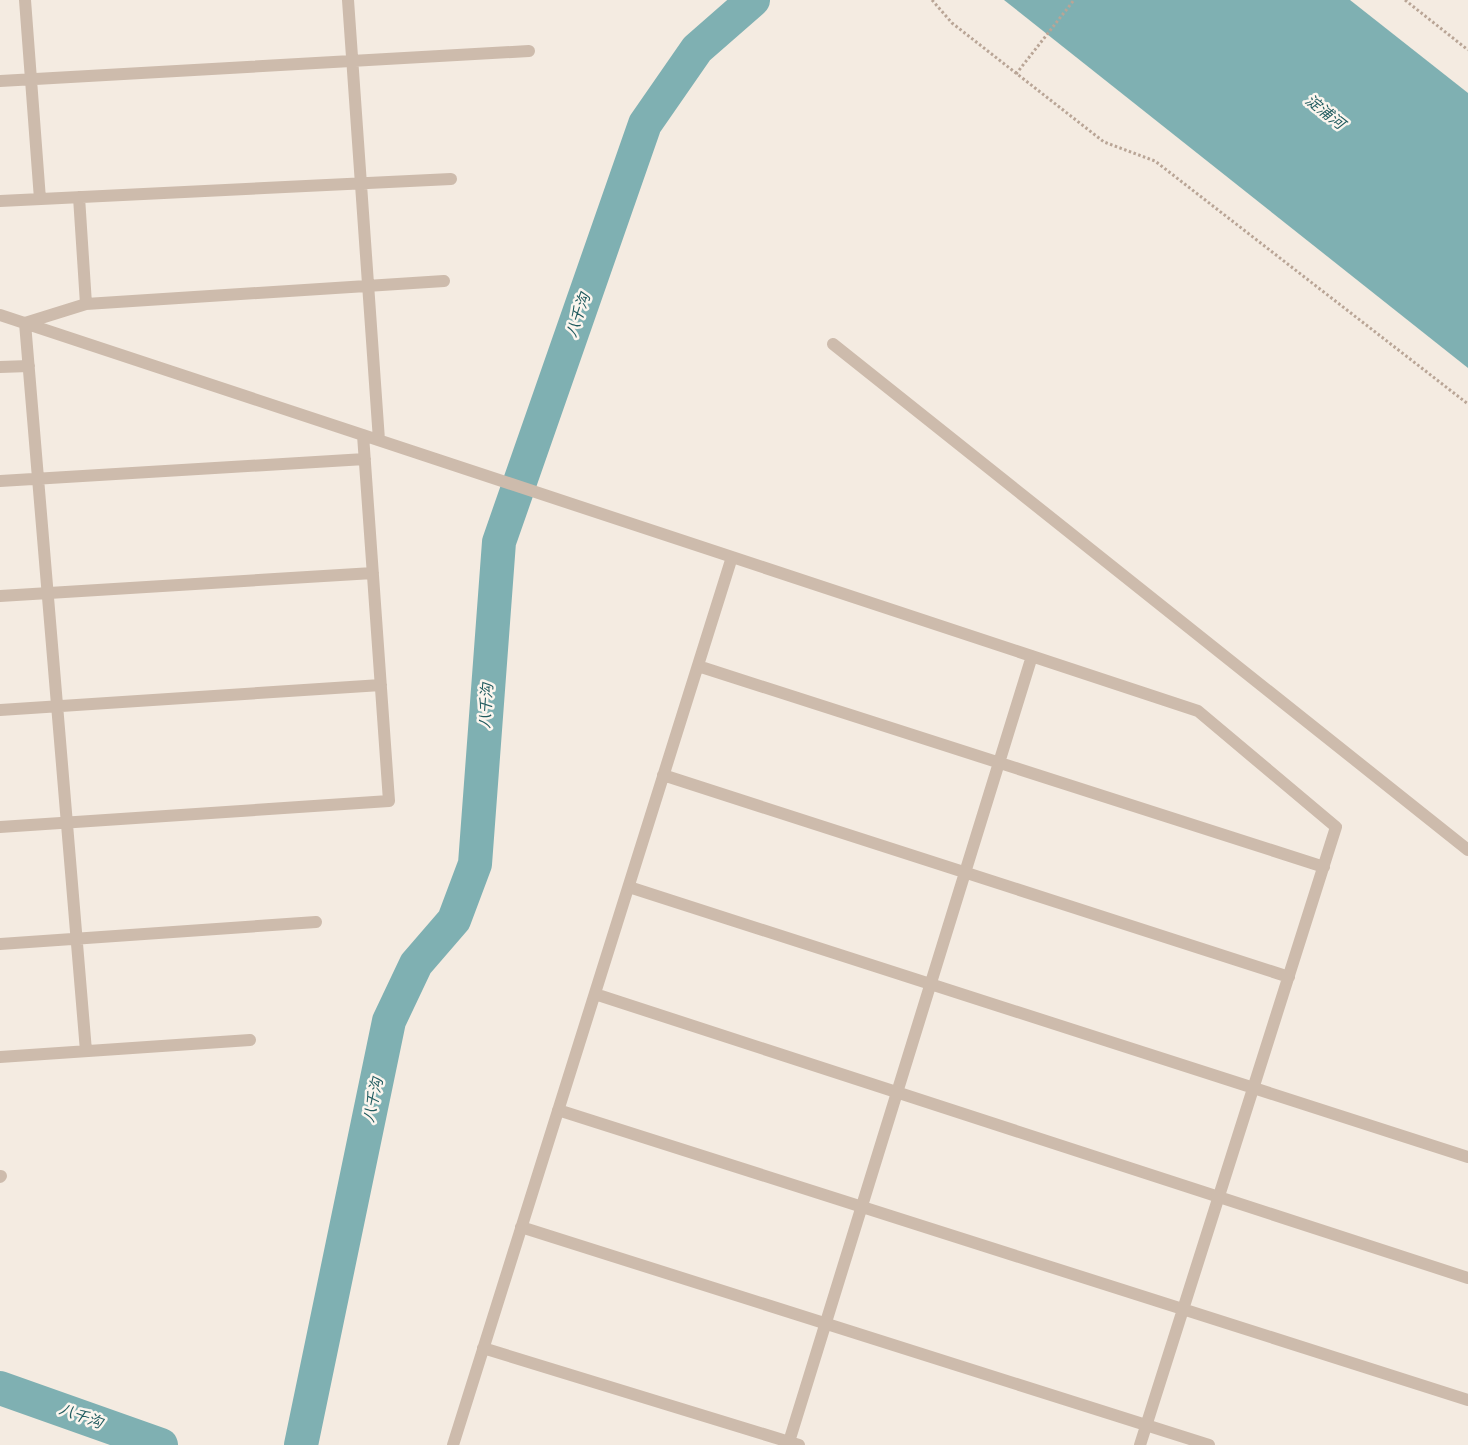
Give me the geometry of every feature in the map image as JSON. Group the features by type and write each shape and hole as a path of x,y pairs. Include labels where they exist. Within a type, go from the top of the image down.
{"lane":[{"path":"25,0 40,199"},
{"path":"348,0 380,440"},
{"path":"0,81 529,50"},
{"path":"0,201 451,179"},
{"path":"79,197 86,304"},
{"path":"25,323 86,304 444,281"},
{"path":"0,315 1198,711 1336,828 1140,1445"},
{"path":"25,323 86,1051"},
{"path":"834,344 1468,850"},
{"path":"0,367 29,366"},
{"path":"0,826 389,800 363,435"},
{"path":"0,481 365,460"},
{"path":"453,1445 732,557"},
{"path":"0,596 374,574"},
{"path":"483,1348 791,1444 826,1324 1032,656"},
{"path":"698,666 1324,867"},
{"path":"0,710 381,685"},
{"path":"664,775 1289,977"},
{"path":"629,887 1468,1157"},
{"path":"0,944 316,922"},
{"path":"595,994 1468,1278"},
{"path":"0,1057 250,1040"},
{"path":"558,1110 1468,1400"},
{"path":"521,1227 1209,1445"}],"path":[{"path":"932,0 952,23 1104,142 1155,161 1468,404"},
{"path":"1016,74 1074,0"},
{"path":"1405,0 1468,50"}],"water":[{"name":"淀浦河","path":"1004,0 1350,0 1468,93 1468,368"}],"waterway":[{"name":"八千沟","path":"301,1445 389,1021 416,964 454,920 475,864 499,542 645,124 697,49 753,0"},
{"name":"八千沟","path":"0,1388 161,1445"}]}
